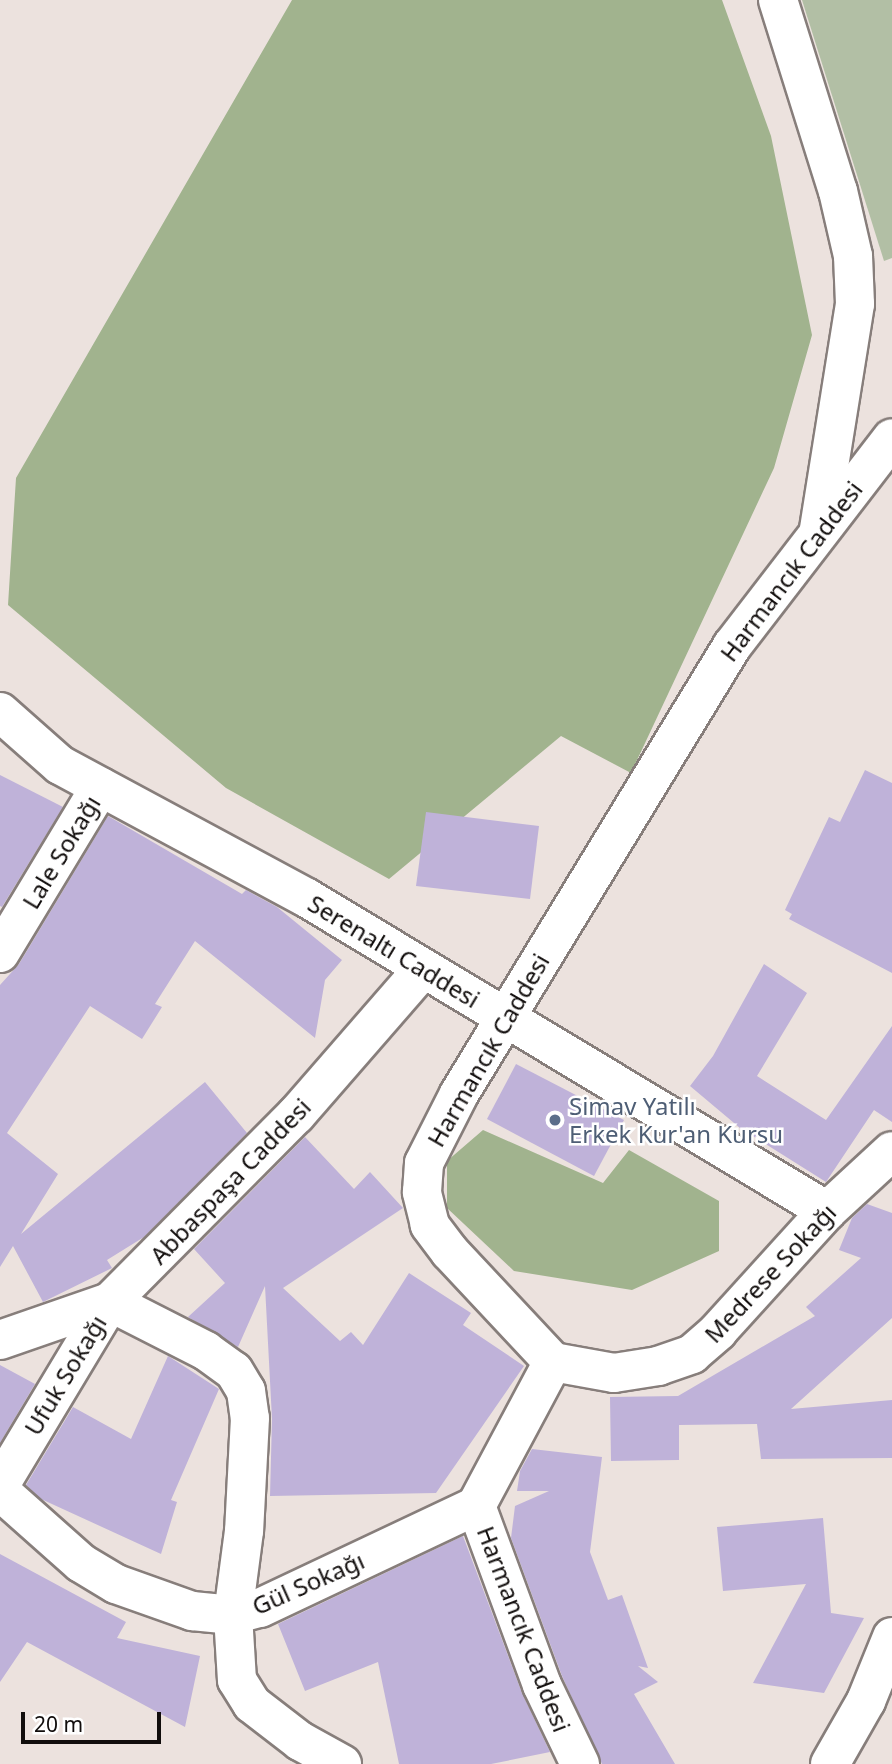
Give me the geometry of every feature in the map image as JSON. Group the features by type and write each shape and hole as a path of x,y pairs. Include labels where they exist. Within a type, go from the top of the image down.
{"street":[{"path":"778,0 838,191 853,256 853,317 819,529"},
{"name":"Harmancık Caddesi","path":"580,1764 542,1685 476,1506 553,1362 450,1252 430,1225 422,1192 424,1163 433,1138 732,646 819,529 892,438"},
{"name":"Serenaltı Caddesi","path":"0,712 32,744 100,787 307,898 827,1211"},
{"name":"Lale Sokağı","path":"0,953 100,787"},
{"name":"Abbaspaşa Caddesi","path":"0,1340 110,1302 296,1115 423,970"},
{"name":"Medrese Sokağı","path":"553,1362 614,1373 658,1366 692,1354 718,1331 827,1211 887,1163"},
{"path":"110,1302 206,1351 234,1371 246,1391 250,1418 244,1531 233,1615 237,1680 252,1704 300,1741 342,1764"},
{"name":"Ufuk Sokağı","path":"0,1485 110,1302"},
{"name":"Gül Sokağı","path":"0,1491 81,1563 116,1584 192,1611 233,1615 260,1608 476,1506"},
{"path":"831,1764 866,1701 892,1637"}],"green space":[{"path":"292,0 722,0 771,136 812,335 774,468 631,773 561,736 389,879 226,788 8,605 16,478"},
{"path":"802,0 892,0 892,258 884,261"},
{"path":"483,1130 603,1183 629,1150 719,1201 719,1251 632,1290 514,1271 447,1208 447,1161"}],"building":[{"path":"865,770 892,783 892,973 789,919 792,914 785,910 829,817 840,822"},
{"path":"0,775 63,807 2,907 0,906"},
{"path":"426,812 539,826 530,899 416,886"},
{"path":"108,816 242,894 246,890 277,907 342,960 325,980 315,1038 195,941 155,1004 162,1007 142,1039 90,1006 7,1133 58,1174 21,1234 205,1082 247,1133 144,1237 107,1260 112,1268 43,1302 13,1246 0,1267 0,985 19,964"},
{"path":"764,964 807,993 757,1076 826,1120 892,1026 892,1122 874,1110 826,1182 740,1128 690,1086 713,1056"},
{"name":"Simav Yatılı Erkek Kur'an Kursu","path":"516,1064 624,1120 594,1176 487,1119"},
{"path":"305,1137 354,1189 370,1172 403,1208 283,1288 340,1341 351,1332 363,1345 409,1273 471,1313 463,1325 524,1366 436,1493 270,1496 272,1419 265,1286 238,1347 188,1317 225,1283 194,1249"},
{"path":"867,1204 892,1213 892,1318 791,1409 892,1400 892,1458 761,1459 757,1424 679,1425 679,1460 611,1461 610,1397 678,1396 815,1316 806,1307 861,1258 839,1250 852,1218"},
{"path":"168,1356 219,1389 171,1500 177,1502 161,1554 41,1499 26,1485 73,1407 131,1439"},
{"path":"0,1365 35,1384 0,1443"},
{"path":"532,1449 602,1457 590,1552 608,1600 622,1595 648,1668 638,1666 658,1682 634,1694 675,1764 602,1764 562,1676 511,1538 515,1506 549,1491 517,1491 520,1471"},
{"path":"823,1518 831,1613 864,1618 824,1693 753,1683 806,1584 723,1591 717,1527"},
{"path":"463,1536 522,1693 550,1752 491,1764 399,1764 378,1662 305,1691 278,1624"},
{"path":"0,1554 126,1622 117,1638 200,1656 185,1727 27,1642 0,1682"}],"place":[{"name":"Simav Yatılı Erkek Kur'an Kursu","path":"555,1120"}]}
